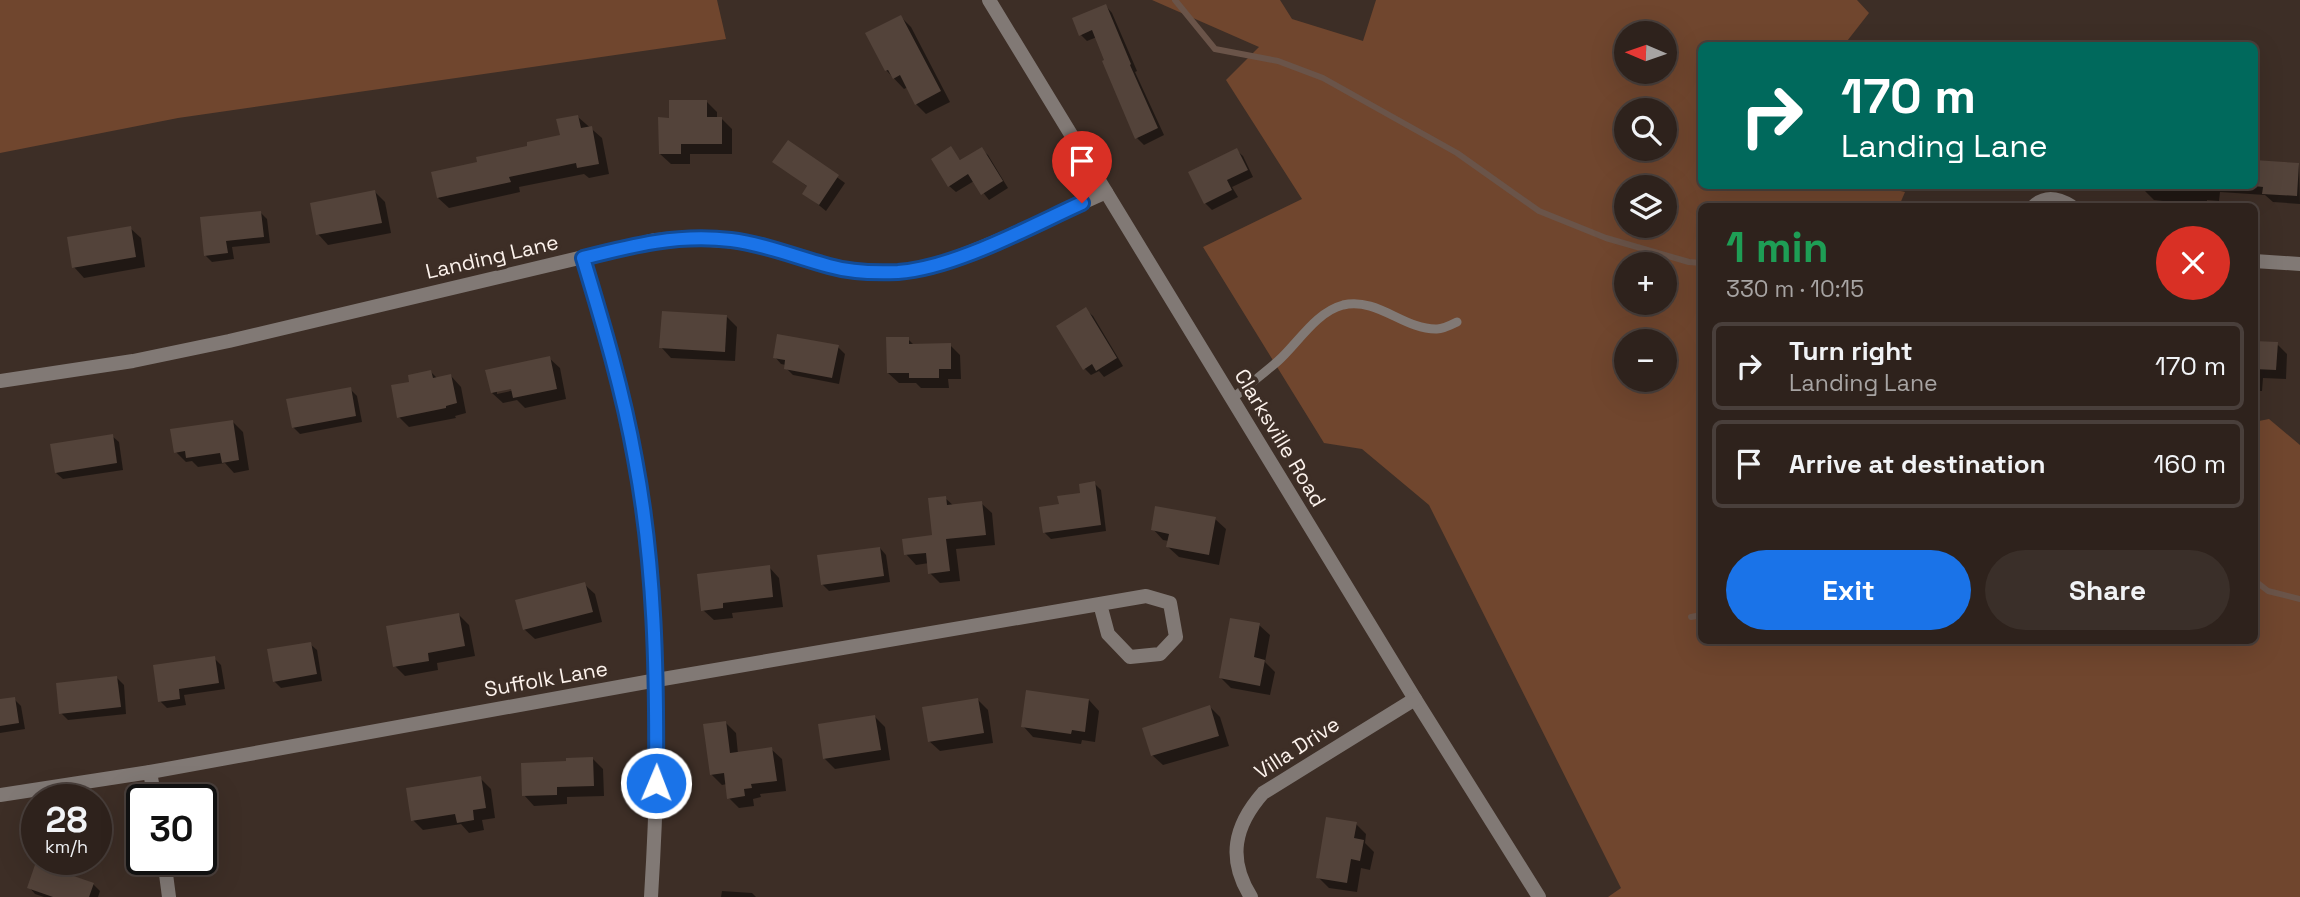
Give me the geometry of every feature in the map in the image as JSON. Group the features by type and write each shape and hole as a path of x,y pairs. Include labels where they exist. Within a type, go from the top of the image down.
{"street":[{"name":"Clarksville Road","path":"989,0 1415,699 1539,897"},
{"name":"Landing Lane","path":"0,381 133,361 655,240 731,240 831,267 865,272 900,272 933,266 963,256 1106,192"},
{"path":"2039,203 2046,199 2059,199 2066,203"},
{"path":"583,258 618,378 635,458 648,540 657,680 655,838 651,897"},
{"path":"2258,261 2300,264"},
{"name":"Suffolk Lane","path":"0,795 150,772 657,680 1146,596 1170,603 1176,637 1160,654 1130,657 1108,634 1100,604"},
{"name":"Villa Drive","path":"1251,897 1237,868 1236,846 1240,826 1250,808 1264,793 1415,699"},
{"path":"150,772 152,784"},
{"path":"166,875 169,897"}],"lane":[{"path":"1232,399 1278,361 1314,323 1345,304 1365,305 1388,312 1417,327 1439,329 1457,322"}],"shaded area":[{"path":"0,0 717,0 726,39 178,118 0,153"},
{"path":"1152,0 1280,0 1292,19 1363,41 1376,0 1857,0 1869,13 1846,42 1698,42 1698,189 1892,189 1905,192 1900,203 1698,203 1698,644 2258,644 2258,421 2269,419 2300,445 2300,897 1608,897 1621,888 1429,505 1362,449 1324,443 1203,247 1302,199 1226,80 1259,47"}],"building":[{"path":"1106,4 1158,128 1135,139 1092,30 1079,36 1072,18"},
{"path":"901,15 941,91 915,105 900,75 893,79 888,70 885,71 865,33"},
{"path":"669,100 707,100 707,117 722,117 722,144 681,144 681,154 659,154 658,117 669,118"},
{"path":"578,115 581,128 592,126 599,164 577,168 576,163 509,177 511,182 437,198 431,172 477,162 476,157 527,146 527,142 560,135 556,119"},
{"path":"788,140 839,175 819,205 802,194 807,186 772,162"},
{"path":"951,146 960,160 982,147 1003,181 981,195 968,174 948,187 931,159"},
{"path":"1237,148 1248,170 1227,180 1232,190 1204,204 1188,172"},
{"path":"2258,160 2299,163 2297,196 2262,194 2263,187 2258,186"},
{"path":"375,190 382,223 316,235 310,203"},
{"path":"261,211 264,237 226,241 228,253 204,256 200,217"},
{"path":"131,226 136,257 72,268 67,237"},
{"path":"1086,307 1117,358 1096,371 1092,364 1083,370 1056,326"},
{"path":"662,311 727,315 725,352 659,348"},
{"path":"777,334 839,345 832,378 784,369 785,360 773,358"},
{"path":"886,337 909,337 909,344 951,343 951,369 939,369 939,378 909,378 909,373 887,373"},
{"path":"2258,341 2278,342 2276,370 2258,369"},
{"path":"550,356 557,389 513,398 511,389 491,393 485,370"},
{"path":"431,370 433,378 451,374 457,403 446,408 397,418 391,385 409,382 408,375"},
{"path":"351,387 356,416 292,428 286,399"},
{"path":"233,420 239,460 222,463 220,453 186,458 185,451 174,453 170,429"},
{"path":"113,434 117,463 55,473 50,444"},
{"path":"1095,481 1101,525 1043,533 1039,507 1059,504 1057,496 1080,493 1079,484"},
{"path":"946,496 947,505 982,501 986,535 946,539 950,571 928,574 926,553 904,555 902,539 932,535 928,498"},
{"path":"1155,506 1216,517 1209,555 1166,547 1169,534 1151,530"},
{"path":"880,547 884,576 821,585 817,555"},
{"path":"770,565 773,597 723,603 723,608 701,611 697,574"},
{"path":"585,582 593,612 523,630 515,600"},
{"path":"459,613 465,646 428,653 429,661 393,667 386,626"},
{"path":"1230,618 1260,623 1254,657 1265,660 1260,686 1219,678"},
{"path":"311,642 317,674 273,682 267,649"},
{"path":"215,656 219,683 179,689 180,699 158,702 153,665"},
{"path":"117,676 121,707 59,714 56,683"},
{"path":"1026,690 1089,699 1085,732 1072,730 1071,734 1021,727"},
{"path":"15,697 19,723 0,726 0,699"},
{"path":"978,698 984,733 928,742 922,707"},
{"path":"1210,705 1219,736 1151,756 1142,728"},
{"path":"875,715 881,750 823,759 818,724"},
{"path":"726,721 730,753 772,747 777,781 751,784 752,788 744,789 745,796 727,799 724,773 710,775 703,724"},
{"path":"593,757 594,786 557,787 557,795 522,796 521,763"},
{"path":"481,776 486,808 473,810 474,820 457,823 455,814 411,821 406,788"},
{"path":"1326,817 1357,822 1354,838 1364,840 1360,861 1351,859 1347,883 1316,878"},
{"path":"31,875 71,875 94,883 89,897 53,897 27,888"}],"waterway":[{"path":"1175,0 1215,49 1278,61 1323,78 1457,153 1539,211 1606,238 1698,263"},
{"path":"2258,583 2268,591 2300,599"},
{"path":"1691,617 1698,616"}],"route":[{"path":"656,783 657,680 648,540 635,458 618,378 583,258 655,240 693,238 731,240 831,267 865,272 900,272 933,266 963,256 1082,203"}]}
